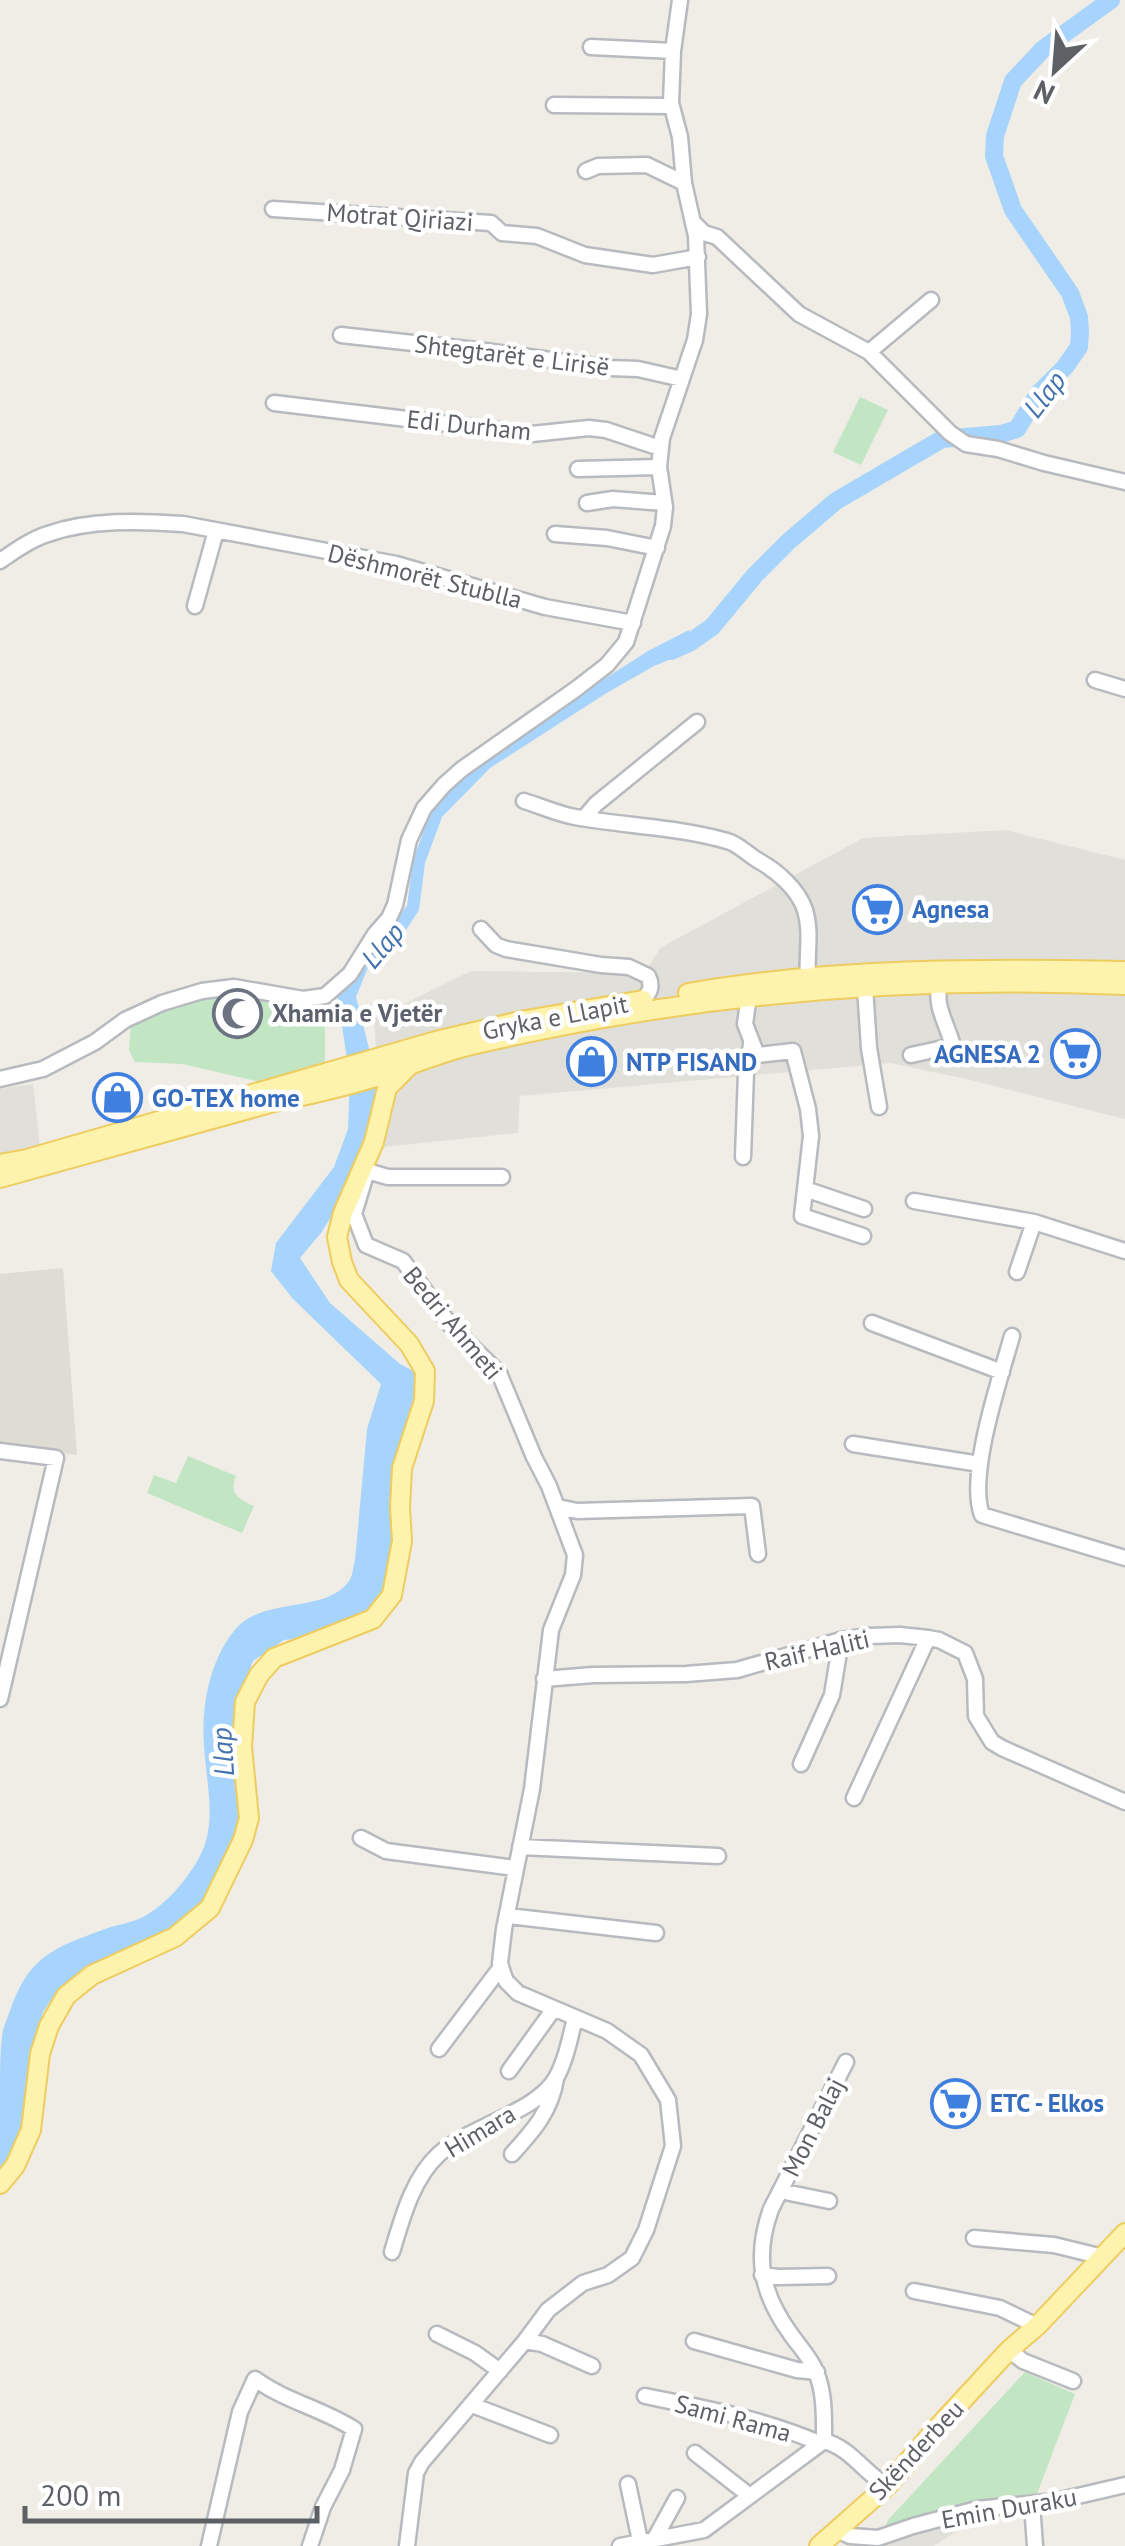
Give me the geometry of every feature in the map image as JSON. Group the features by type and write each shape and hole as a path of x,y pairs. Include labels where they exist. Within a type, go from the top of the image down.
{"main road":[{"name":"Gryka e Llapit","path":"696,997 752,982 956,969 1125,971"},
{"name":"Gryka e Llapit","path":"397,1066 520,1020 696,997 940,983 1125,985"},
{"name":"Gryka e Llapit","path":"0,1164 644,1004"},
{"path":"0,2184 16,2166 31,2130 40,2054 48,2026 66,1996 92,1975 175,1938 210,1908 250,1818 242,1747 246,1702 259,1675 274,1658 373,1619 392,1594 402,1541 402,1468 424,1401 425,1371 409,1344 350,1280 337,1238 374,1142 387,1088 397,1066"},
{"name":"Gryka e Llapit","path":"0,1178 274,1102 315,1084"},
{"name":"Skënderbeu","path":"819,2546 887,2486 1009,2350 1125,2233"}],"street":[{"path":"0,1079 43,1070 126,1020 162,1003 202,992 234,987 303,999 325,996 350,974 389,918 409,840 424,808 444,784 607,664 626,642 663,526 660,448 697,326 698,258 680,138 671,106 680,0"},
{"path":"592,48 674,51"},
{"path":"554,104 671,106"},
{"path":"586,171 598,166 647,165 684,183"},
{"name":"Motrat Qiriazi","path":"273,209 490,223 502,232 536,236 580,254 646,264 698,258"},
{"path":"693,222 716,237 800,314 869,352 950,434 966,444 1125,482"},
{"path":"869,352 931,300"},
{"name":"Shtegtarët e Lirisë","path":"341,336 638,369 682,379"},
{"name":"Edi Durham","path":"274,403 532,434 589,428 660,448"},
{"path":"578,468 660,467"},
{"path":"587,503 613,499 664,503"},
{"name":"Dëshmorët Stublla","path":"0,561 44,536 83,526 152,522 396,564 545,607 633,623"},
{"path":"194,606 216,530"},
{"path":"555,534 608,538 657,548"},
{"path":"1096,680 1125,689"},
{"path":"584,818 697,722"},
{"path":"524,801 574,817 730,841 770,865 805,910 810,930 808,978"},
{"path":"481,929 496,945 506,949 629,967 648,976 650,992 644,1004"},
{"path":"912,1055 948,1047 952,1042 938,1005 940,983"},
{"path":"865,987 869,1048 879,1107"},
{"path":"749,995 745,1024 756,1055 793,1051 808,1109 812,1136 802,1216 864,1236"},
{"path":"743,1157 750,1038"},
{"name":"Bedri Ahmeti","path":"501,1967 514,1868 532,1790 551,1630 574,1575 575,1555 499,1372 452,1326 403,1261 366,1245 354,1214 367,1171 388,1177 502,1177"},
{"path":"805,1189 864,1209"},
{"path":"914,1201 1034,1222 1125,1251"},
{"path":"1017,1272 1034,1222"},
{"path":"872,1323 1002,1372"},
{"path":"1012,1336 980,1464 978,1505 982,1516 1125,1558"},
{"path":"853,1444 980,1464"},
{"path":"0,1451 56,1458 0,1699"},
{"path":"558,1507 577,1511 752,1506 758,1554"},
{"name":"Raif Haliti","path":"544,1679 737,1670 841,1640 900,1634 939,1640 965,1653 975,1679 976,1716 992,1742 1125,1802"},
{"path":"854,1798 928,1638"},
{"path":"801,1764 832,1696 841,1640"},
{"path":"361,1838 386,1851 514,1868"},
{"path":"520,1847 718,1856"},
{"path":"508,1916 656,1934"},
{"path":"406,2546 416,2472 422,2462 548,2310 583,2283 608,2275 632,2258 646,2230 673,2146 668,2100 641,2056 607,2031 518,1993 506,1981 501,1967"},
{"path":"439,2049 501,1967"},
{"path":"509,2072 553,2010"},
{"path":"512,2154 536,2128 553,2099 575,2018"},
{"name":"Mon Balaj","path":"822,2442 824,2408 816,2372 776,2312 762,2275 764,2231 846,2062"},
{"name":"Himara","path":"392,2252 418,2182 440,2153 544,2094 556,2078"},
{"name":"Mon Balaj","path":"780,2192 829,2202"},
{"path":"974,2238 1054,2246 1103,2257"},
{"path":"762,2275 828,2276"},
{"path":"914,2291 1000,2308 1037,2326"},
{"path":"438,2334 475,2352 500,2371"},
{"path":"525,2341 542,2344 592,2366"},
{"path":"694,2341 816,2372"},
{"path":"1009,2350 1023,2361 1072,2381"},
{"path":"209,2546 240,2412 255,2379 354,2429 342,2470 310,2546"},
{"name":"Sami Rama","path":"645,2396 838,2444 887,2486"},
{"path":"472,2404 550,2435"},
{"path":"620,2546 704,2530 822,2442"},
{"path":"696,2452 750,2496"},
{"path":"628,2484 648,2540"},
{"name":"Emin Duraku","path":"837,2530 850,2536 878,2538 977,2509 1056,2501 1125,2485"},
{"path":"648,2540 677,2498"},
{"path":"1032,2504 1035,2546"}],"shaded area":[{"path":"1005,830 1125,860 1125,1119 890,1063 520,1096 518,1133 383,1147 374,1019 471,971 645,973 660,948 863,838"},
{"path":"33,1084 41,1156 0,1162 0,1089"},
{"path":"63,1268 77,1455 0,1444 0,1274"},
{"path":"969,2523 934,2546 853,2546 855,2545"}],"green space":[{"path":"860,397 888,410 861,465 833,452"},
{"path":"250,992 325,1009 325,1068 274,1085 182,1064 135,1062 129,1050 131,1023 145,1014 218,993 223,1031 254,1029"},
{"path":"188,1456 236,1476 234,1491 254,1506 242,1533 147,1493 154,1475 176,1483"},
{"path":"1025,2372 1075,2394 1035,2499 944,2510 883,2531 888,2520"}],"water":[{"path":"689,630 691,651 654,666 605,694 490,768 442,817 425,863 419,910 406,930 369,965 356,997 370,1052 383,1080 361,1170 321,1233 300,1258 330,1303 400,1364 419,1374 394,1536 393,1568 382,1599 369,1614 305,1638 284,1640 253,1661 235,1710 243,1832 221,1881 191,1922 85,1971 55,1994 43,2012 33,2049 23,2141 0,2181 1,2042 18,1990 47,1955 88,1935 141,1918 181,1884 199,1858 208,1831 204,1716 208,1686 225,1643 246,1620 276,1608 325,1598 338,1591 352,1574 367,1429 381,1384 293,1299 271,1271 276,1243 334,1167 348,1129 350,1078 336,987 407,906 413,861 431,810 455,783 545,717 648,651"}],"waterway":[{"name":"Llap","path":"671,651 712,627 755,575 836,501 942,439 1017,429 1039,393 1079,347 1079,317 1070,293 1013,210 994,156 995,136 1013,81 1043,49 1111,0"}],"place":[{"name":"Agnesa","path":"877,909"},
{"name":"Xhamia e Vjetër","path":"237,1013"},
{"name":"AGNESA 2","path":"1076,1054"},
{"name":"NTP FISAND","path":"591,1062"},
{"name":"GO-TEX home","path":"117,1098"},
{"name":"ETC - Elkos","path":"955,2103"}]}
